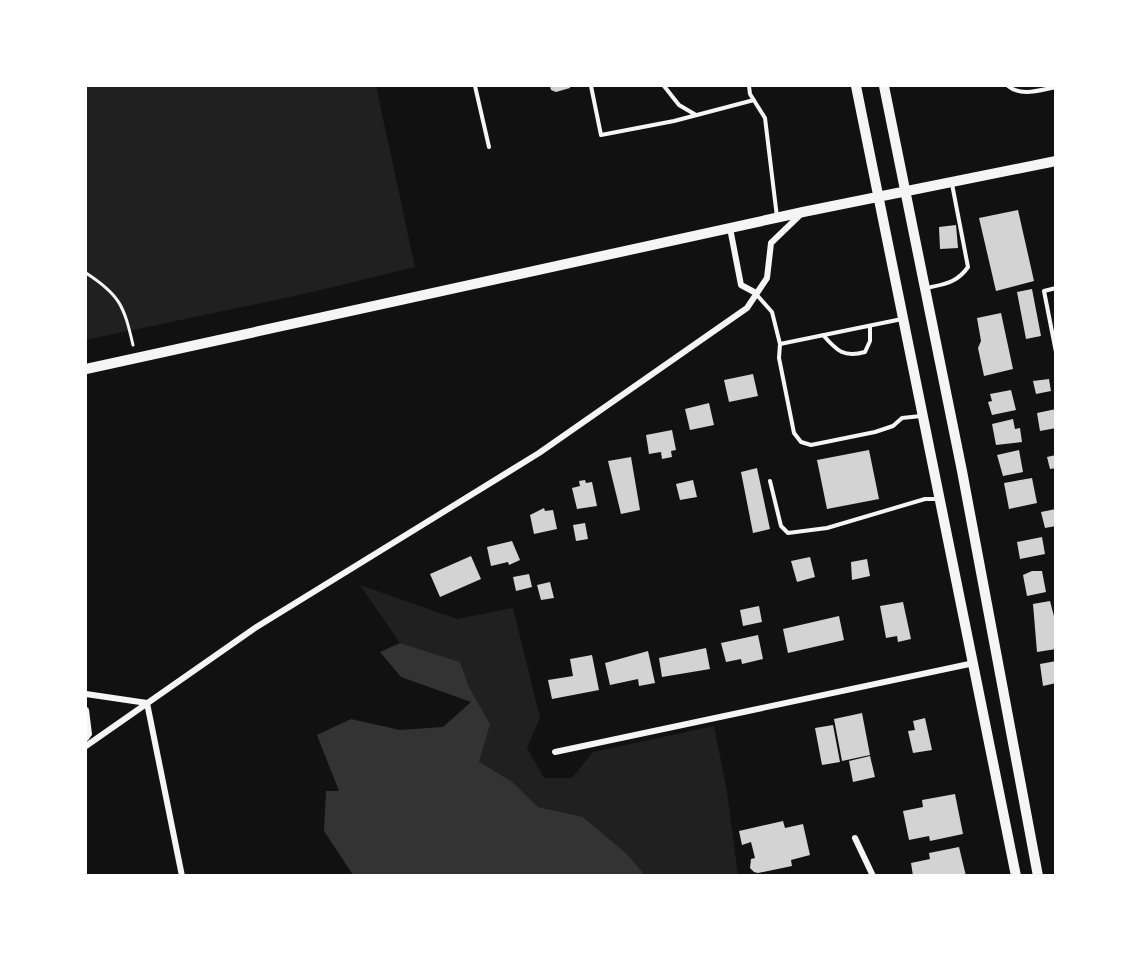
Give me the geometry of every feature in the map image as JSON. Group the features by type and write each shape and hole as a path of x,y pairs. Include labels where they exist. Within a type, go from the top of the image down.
{"main road":[{"path":"856,86 1016,876"},
{"path":"884,86 926,288 1038,876"},
{"path":"86,369 803,212 1056,161"}],"street":[{"path":"86,746 255,628 539,453 747,308 767,278 771,243 803,212"},
{"path":"730,228 741,285 756,293"},
{"path":"555,752 974,663"},
{"path":"86,694 147,703"},
{"path":"147,703 182,876"},
{"path":"86,710 89,734 86,738"},
{"path":"855,838 873,876"}],"lane":[{"path":"475,86 489,147"},
{"path":"591,86 601,135 697,115 754,100"},
{"path":"664,86 679,105 697,115"},
{"path":"749,86 765,118 777,218"},
{"path":"1008,86 1015,92 1056,87"},
{"path":"926,288 952,282 961,277 968,267 952,182"},
{"path":"1056,288 1044,291 1056,352"},
{"path":"756,293 772,312 780,344 779,358 794,433 801,442 811,445 875,432 893,426 902,418 922,416"},
{"path":"780,344 902,320"},
{"path":"823,335 836,350 845,355 854,355 865,352 870,341 870,326"},
{"path":"770,481 781,526 788,533 827,528 925,499 940,499"}],"path":[{"path":"86,273 110,288 126,315 137,358"}],"shaded area":[{"path":"86,86 376,86 415,267 308,293 86,340"},
{"path":"360,585 457,619 513,608 540,718 527,748 544,778 572,778 593,752 714,726 727,792 738,875 645,875 627,854 583,817 538,807 478,762 490,724 469,687 460,662 400,643"},
{"path":"400,643 460,662 469,687 490,724 479,762 511,781 538,807 583,817 627,854 645,875 353,875 324,831 326,791 339,791 317,735 351,719 400,730 443,727 471,702 401,677 380,652"}],"building":[{"path":"550,86 570,86 570,88 556,92 551,90"},
{"path":"1018,210 1034,281 996,291 979,218"},
{"path":"956,225 958,248 940,249 939,227"},
{"path":"1032,289 1041,336 1026,339 1017,292"},
{"path":"1001,313 1013,369 984,376 978,348 981,341 977,318"},
{"path":"753,374 758,396 729,402 724,380"},
{"path":"1049,379 1051,391 1036,394 1033,381"},
{"path":"1011,390 1016,410 992,415 988,402 992,401 990,394"},
{"path":"709,403 714,425 690,430 685,409"},
{"path":"1056,409 1056,428 1040,431 1037,413"},
{"path":"1013,419 1015,429 1020,428 1022,442 996,445 992,424"},
{"path":"672,430 676,450 671,451 672,457 662,459 661,452 649,454 646,435"},
{"path":"869,450 879,499 827,509 817,460"},
{"path":"1019,450 1023,472 1003,476 997,455"},
{"path":"1056,455 1056,468 1050,469 1047,457"},
{"path":"631,457 640,510 621,514 608,461"},
{"path":"757,468 770,529 753,533 741,472"},
{"path":"1032,478 1037,503 1009,509 1004,483"},
{"path":"585,480 586,483 592,482 597,506 577,509 572,488 580,486 579,481"},
{"path":"693,480 697,497 680,500 676,484"},
{"path":"544,508 545,511 553,510 557,529 534,534 530,515"},
{"path":"1056,509 1056,526 1045,528 1041,512"},
{"path":"585,523 588,539 576,541 573,525"},
{"path":"1042,537 1045,554 1020,559 1017,542"},
{"path":"512,541 520,560 509,565 508,562 491,566 487,547"},
{"path":"471,556 481,579 440,597 430,574"},
{"path":"810,557 815,577 797,582 791,561"},
{"path":"867,559 870,576 852,580 851,562"},
{"path":"1032,571 1042,571 1046,592 1027,596 1023,575"},
{"path":"529,574 532,587 516,591 513,577"},
{"path":"550,582 554,598 541,600 537,585"},
{"path":"1050,601 1056,624 1056,649 1037,652 1033,604"},
{"path":"903,602 911,639 898,642 897,636 886,638 880,606"},
{"path":"759,606 762,622 743,626 740,610"},
{"path":"839,616 844,640 788,653 783,629"},
{"path":"758,635 763,659 742,664 741,659 726,662 721,643"},
{"path":"706,648 710,669 662,677 659,658"},
{"path":"648,651 655,683 639,686 638,679 610,685 605,663"},
{"path":"592,655 599,690 552,699 548,680 573,676 570,659"},
{"path":"1056,661 1056,683 1043,686 1040,664"},
{"path":"862,713 870,755 842,761 834,719"},
{"path":"925,718 932,750 913,753 908,731 915,730 913,721"},
{"path":"833,725 840,762 822,765 815,728"},
{"path":"870,756 875,777 853,782 849,761"},
{"path":"955,794 963,834 930,841 929,836 909,840 903,811 923,807 922,800"},
{"path":"783,821 785,828 803,824 810,855 791,860 792,866 754,872 750,868 751,859 755,858 751,842 742,845 739,831"},
{"path":"959,847 966,876 913,876 911,863 930,859 929,853"}]}
